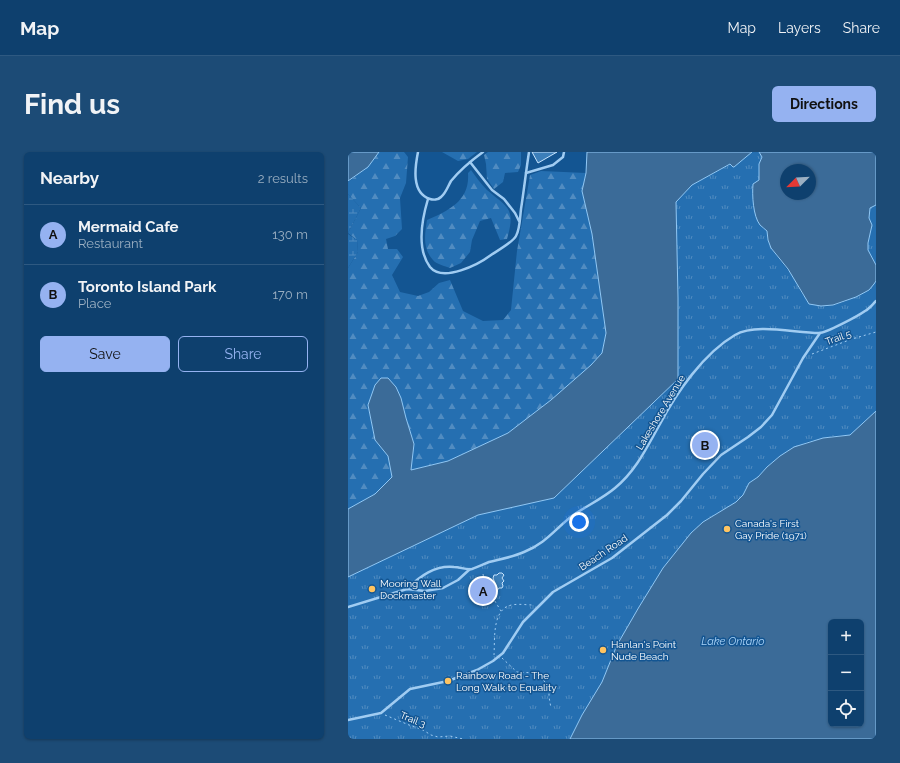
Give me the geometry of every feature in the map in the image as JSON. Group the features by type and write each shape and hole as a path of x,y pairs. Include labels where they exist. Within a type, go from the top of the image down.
{"lane":[{"path":"418,152 416,181 418,188 428,199 434,200 441,197 452,181 470,162 483,152"},
{"path":"428,199 421,234 425,255 431,268 440,273 457,272 486,258 516,237 529,152"},
{"path":"526,173 553,165 563,157 564,152"},
{"path":"470,162 492,190 504,199 515,213 519,222"},
{"name":"Lakeshore Avenue","path":"407,589 422,575 442,567 470,569 522,553 547,540 572,516 601,498 630,473 644,455 660,423 686,382 712,353 743,331 751,329 820,333 858,315 876,301"},
{"name":"Beach Road","path":"348,720 381,713 410,689 448,681 477,670 500,656 523,622 553,592 612,558 667,515 682,501 703,474 721,455 748,437 772,415 804,356 820,333"},
{"name":"Lakeshore Avenue","path":"348,607 407,589 425,591 443,588 458,580 470,569"}],"path":[{"name":"Trail 5","path":"804,356 876,332"},
{"path":"483,574 485,585 501,612"},
{"path":"493,661 496,626 501,612 505,608 512,605 540,605"},
{"path":"500,656 517,672 535,673 539,675 549,688 550,708"},
{"path":"549,688 553,686"},
{"name":"Trail 3","path":"381,713 397,721 423,730 430,735 438,737 450,736 463,739"}],"green space":[{"path":"379,152 404,152 408,157 406,183 400,198 402,229 395,236 386,239 388,249 397,249 403,257 392,275 400,292 418,296 429,292 439,283 450,280 463,311 483,321 503,320 511,310 517,251 530,175 541,171 586,173 582,191 592,234 606,333 602,353 591,365 551,400 508,433 448,461 410,470 414,444 401,398 381,379 375,385 368,405 375,440 388,456 392,477 375,494 348,509 348,268 358,252 357,240 348,233 361,208 348,194 348,182 368,167"},
{"path":"442,152 477,152 468,159 458,161"},
{"path":"488,152 521,152 521,165 518,172 505,173 503,182 494,189 487,179 484,155"},
{"path":"752,152 759,152 762,157 759,164 760,225 767,231 770,245 796,281 803,295 819,306 835,305 859,295 876,281 876,411 850,435 833,436 807,442 780,456 758,477 749,483 743,495 736,502 703,522 691,533 663,568 639,607 617,645 602,682 582,715 570,739 348,739 348,577 478,515 554,498 678,379 676,202 692,185 745,158"},
{"path":"471,170 485,188 505,205 510,215 510,229 507,239 500,240 491,218 480,221 472,240 470,252 461,263 450,268 438,264 427,251 425,241 427,220 451,208 457,203 466,190 468,173"},
{"path":"348,194 361,208 348,233"},
{"path":"876,205 876,265 868,250 868,243 872,225 869,218 870,208"},
{"path":"348,234 357,240 358,252 348,268"}],"water":[{"path":"348,152 379,152 368,167 348,181"},
{"path":"587,152 752,152 734,167 730,164 692,185 676,202 678,379 554,498 478,515 348,577 348,509 375,494 392,477 388,456 375,440 368,405 375,385 381,378 388,378 396,387 401,398 414,444 411,470 448,461 508,433 551,400 591,365 602,353 606,333 592,234 582,191 586,173"},
{"path":"759,152 876,152 876,205 870,208 869,218 872,225 868,250 876,265 876,281 869,290 856,297 833,305 821,306 809,304 788,269 771,248 767,231 760,225 754,211 753,184 759,180 759,164 762,157"},
{"name":"Lake Ontario","path":"876,411 876,739 570,739 582,715 602,682 617,645 639,607 663,568 691,533 703,522 736,502 743,495 749,483 758,477 780,456 794,447 823,438 850,435"}],"building":[{"path":"532,152 557,152 538,163"},
{"path":"499,573 504,575 502,578 504,581 502,583 502,588 499,588 496,592 491,592 493,596 492,599 484,601 482,599 485,594 480,593 478,590 489,583 495,583 493,578 494,575"}],"place":[{"name":"Toronto Island Park","path":"705,445"},
{"name":"Canada's First Gay Pride (1971)","path":"727,529"},
{"name":"Mooring Wall Dockmaster","path":"372,589"},
{"name":"Mermaid Cafe","path":"483,591"},
{"name":"Hanlan's Point Nude Beach","path":"603,650"},
{"name":"Rainbow Road - The Long Walk to Equality","path":"448,681"}]}
